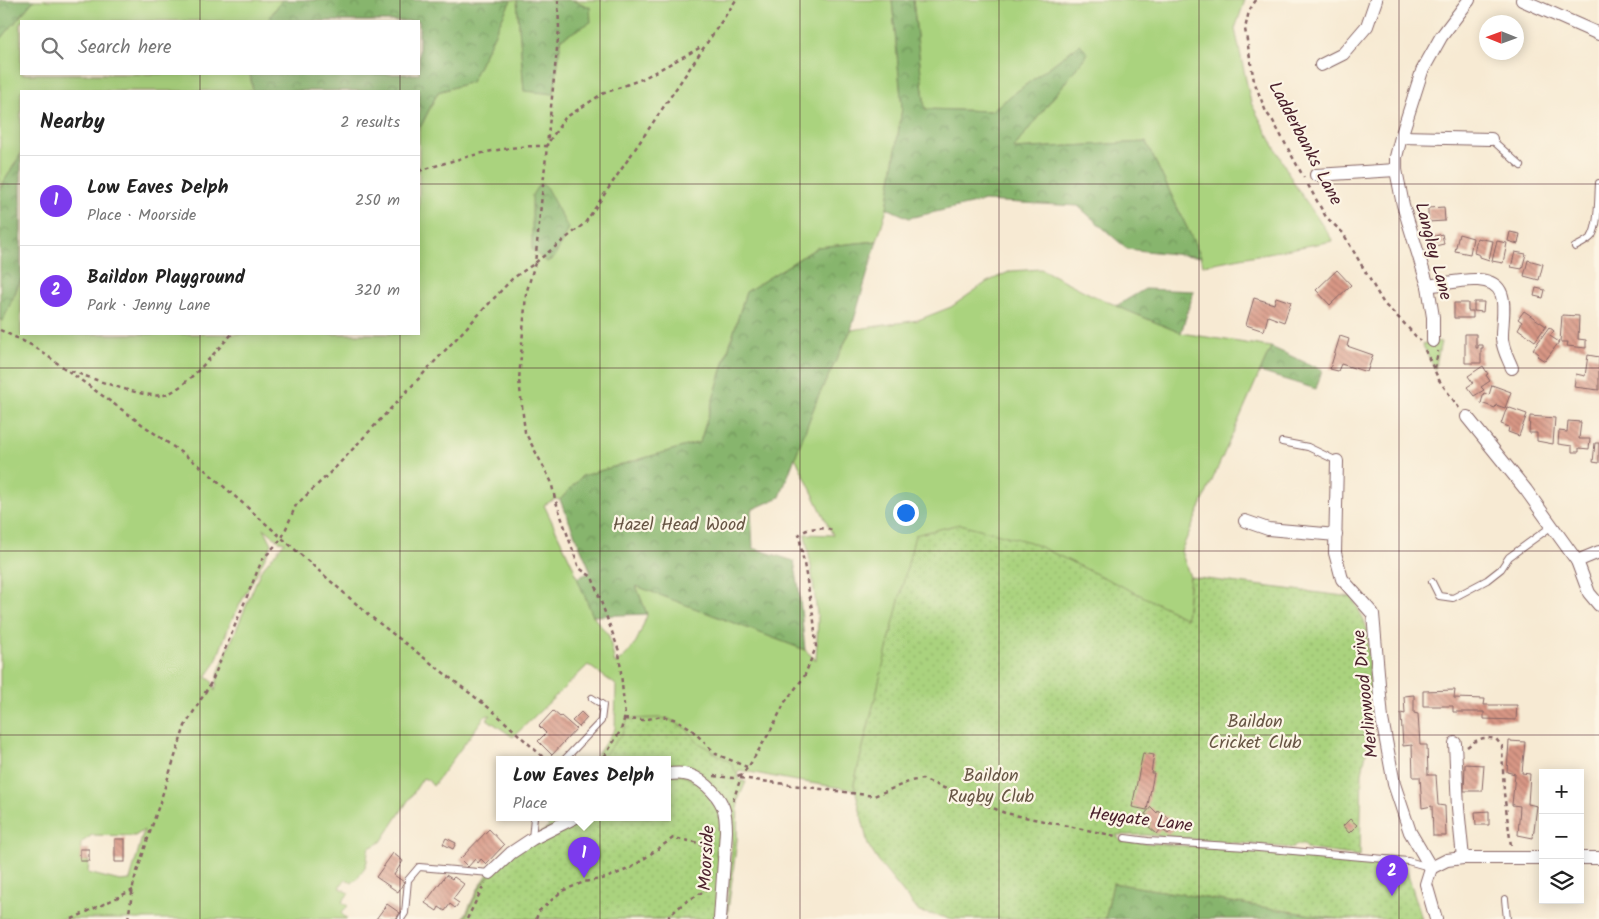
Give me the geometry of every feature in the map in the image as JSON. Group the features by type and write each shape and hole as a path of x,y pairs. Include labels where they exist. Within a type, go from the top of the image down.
{"street":[{"path":"1321,65 1344,54 1367,26 1376,0"},
{"path":"1522,0 1599,34"},
{"name":"Langley Lane","path":"1433,341 1433,317 1428,286 1403,205 1396,170 1396,157 1422,72 1430,55 1464,1"},
{"path":"1401,137 1491,139"},
{"path":"1316,175 1396,170"},
{"path":"1428,286 1476,280 1492,284 1508,292 1504,302 1502,340 1511,352 1512,368"},
{"path":"1467,417 1526,490 1577,561 1589,594 1599,605"},
{"name":"Merlinwood Drive","path":"1337,461 1335,553 1342,579 1373,614 1382,719 1394,784 1410,832 1431,868"},
{"path":"1246,521 1268,530 1336,535"},
{"path":"1577,561 1599,552"},
{"path":"1456,749 1458,808 1464,858"},
{"name":"Moorside","path":"671,774 685,774 695,778 704,784 723,807 726,818 720,919"},
{"path":"490,873 511,853 532,839 568,821"},
{"path":"1436,919 1426,884 1431,868 1447,860 1464,858 1539,858"},
{"path":"1584,858 1599,858"}],"lane":[{"path":"1491,139 1521,166"},
{"path":"1575,247 1592,235 1597,210 1599,183"},
{"path":"1282,442 1308,447 1337,461"},
{"path":"1432,582 1439,596 1453,598 1487,580 1501,569 1509,557 1552,526"},
{"path":"568,756 601,721 603,705 592,698"},
{"path":"532,839 534,821"},
{"name":"Heygate Lane","path":"1125,838 1408,861 1431,868"},
{"path":"400,919 405,913 408,880 419,867 490,873"},
{"path":"1506,899 1507,919"}],"path":[{"path":"558,0 559,29 535,263 526,294 519,380 525,432 551,481 555,499 580,568 592,577 619,651 624,719 622,730 605,756"},
{"path":"128,919 134,881 185,726 212,681 262,560 282,538 296,505 335,468 512,279 585,223 736,0"},
{"name":"Ladderbanks Lane","path":"1256,0 1249,11 1245,29 1254,81 1266,112 1274,122 1326,217 1343,233 1384,304 1415,335"},
{"path":"546,146 565,118 602,94 642,79 705,45"},
{"path":"420,171 468,156 500,149 546,146"},
{"path":"0,330 35,346 204,469 370,616 494,711 542,756"},
{"path":"67,370 142,395 164,395 183,385 231,335"},
{"path":"1435,369 1444,388 1467,417"},
{"path":"726,818 742,774 771,730 785,702 804,677 816,647 814,621 799,536 801,533 821,527 832,530"},
{"path":"624,719 643,720 662,716 677,720 690,728 716,754 747,767"},
{"path":"1456,749 1484,737 1496,739 1502,746 1504,792 1513,858"},
{"name":"Heygate Lane","path":"740,778 874,796 911,781 922,780 1005,813 1125,838"},
{"path":"536,919 539,911 562,891 584,882 606,878 631,868 673,838 695,842 724,861 706,890 684,903 668,919"},
{"path":"467,919 490,873"},
{"path":"72,919 133,890"}],"green space":[{"path":"0,0 34,0 0,40"},
{"path":"34,0 282,0 268,20 20,20 20,75 250,75 253,90 20,90 20,156 0,188 0,40"},
{"path":"282,0 511,0 471,82 438,92 420,128 420,90 253,90 250,75 420,75 420,20 268,20"},
{"path":"511,0 517,0 524,90 554,94 561,39 590,7 572,0 892,0 902,108 887,208 877,241 818,247 746,292 700,442 582,476 560,500 555,499 544,505 572,564 593,616 609,636 615,664 632,648 647,615 636,585 805,650 816,660 818,621 805,534 833,535 795,457 818,397 851,330 918,320 951,307 987,282 1011,271 1041,269 1092,295 1181,333 1271,347 1181,551 1190,577 1186,619 1167,608 916,535 854,784 855,790 739,770 725,805 725,919 463,919 478,889 493,866 549,827 546,821 671,821 671,756 596,756 615,729 616,685 588,665 513,737 487,719 491,715 485,716 433,786 428,780 423,778 381,842 369,848 366,864 361,873 352,883 346,879 339,887 349,893 342,902 348,906 341,913 347,919 0,919 0,300 12,300 20,281 20,335 420,335 420,128 438,92 471,82","holes":["264,528 279,541 285,542 261,570 219,671 215,691 212,681 206,677 215,664 230,623 272,544","144,830 130,880 120,881 88,873 89,861 80,861 81,843 92,835 135,836"]},
{"path":"517,0 572,0 590,7 591,22 561,39 554,94 524,91"},
{"path":"892,0 913,0 925,109 991,111 1080,44 1088,53 1013,149 1146,142 1201,257 1127,249 1078,206 984,201 909,218 887,208 902,108"},
{"path":"913,0 1245,0 1235,29 1251,103 1295,185 1333,241 1203,265 1201,257 1146,142 1013,149 1088,53 1080,44 991,111 925,109"},
{"path":"20,156 20,281 3,321 0,320 0,188"},
{"path":"539,184 545,185 568,228 555,257 547,262 532,250 532,195"},
{"name":"Hazel Head Wood","path":"877,241 851,330 818,397 780,497 751,510 753,548 794,561 799,589 805,650 636,586 647,614 593,616 577,578 591,572 560,500 582,476 700,442 746,292 818,247"},
{"path":"1145,289 1194,291 1181,333 1116,306"},
{"path":"1433,341 1441,342 1435,369 1422,344"},
{"path":"1271,347 1322,370 1316,389 1260,372"},
{"path":"960,524 1030,542 1186,619 1190,577 1352,597 1367,629 1372,723 1362,773 1360,856 1307,849 1304,845 1295,845 1293,848 1146,835 1116,835 1121,841 1202,847 1406,868 1422,919 1338,919 1113,883 1105,919 954,919 919,912 880,864 868,845 854,784 915,535"},
{"path":"628,719 669,719 688,730 696,741 731,763 740,780 746,782 738,800 737,840 727,919 732,843 728,809 704,778 691,769 681,766 671,767 671,756 604,756 622,734"},
{"path":"680,774 706,788 721,814 722,840 717,844 716,855 721,858 718,919 465,919 479,889 504,857 571,821 671,821 671,775"},
{"path":"1113,883 1338,919 1105,919"}],"building":[{"path":"1444,207 1445,221 1428,222 1428,208"},
{"path":"1510,232 1520,234 1518,244 1508,241"},
{"path":"1442,234 1444,244 1435,246 1432,237"},
{"path":"1459,234 1473,238 1470,254 1455,251"},
{"path":"1477,238 1493,241 1489,260 1474,253"},
{"path":"1497,241 1507,243 1503,263 1492,261"},
{"path":"1515,252 1526,254 1522,269 1511,267"},
{"path":"1528,260 1543,264 1539,280 1524,276"},
{"path":"1337,270 1351,285 1330,305 1316,290"},
{"path":"1536,288 1545,290 1543,298 1534,296"},
{"path":"1276,297 1291,302 1284,322 1268,316 1264,331 1246,325 1254,298 1274,304"},
{"path":"1474,302 1484,302 1483,312 1474,311"},
{"path":"1454,303 1468,303 1468,311 1473,311 1473,318 1454,318"},
{"path":"1524,311 1546,326 1535,341 1518,329 1522,322 1518,319"},
{"path":"1562,315 1579,316 1578,339 1586,340 1586,348 1567,346 1568,342 1560,342"},
{"path":"1549,327 1554,331 1550,336 1559,342 1545,361 1537,356 1539,354 1533,349"},
{"path":"1465,334 1476,334 1476,348 1478,348 1478,345 1483,345 1483,348 1481,348 1481,363 1465,363"},
{"path":"1340,336 1349,339 1347,346 1373,355 1367,372 1341,364 1338,371 1330,369"},
{"path":"1588,355 1599,357 1599,390 1574,387 1576,374 1585,376"},
{"path":"1483,366 1490,381 1481,387 1484,390 1474,396 1467,387 1473,383 1468,376"},
{"path":"1492,385 1511,392 1505,408 1496,405 1495,408 1481,403 1484,393 1489,395"},
{"path":"1507,407 1527,414 1519,436 1508,432 1509,427 1501,424"},
{"path":"1530,416 1555,418 1553,444 1537,441 1537,433 1529,433"},
{"path":"1568,421 1581,422 1579,439 1590,439 1589,449 1579,448 1579,452 1572,452 1572,446 1558,444 1559,431 1567,432"},
{"path":"1595,443 1599,443 1599,463 1593,462"},
{"path":"1455,690 1454,698 1485,699 1484,705 1517,705 1516,720 1484,719 1484,712 1453,712 1453,706 1423,706 1423,691"},
{"path":"1414,695 1414,713 1418,714 1420,745 1427,745 1428,775 1436,775 1438,805 1445,806 1446,836 1433,836 1432,806 1422,808 1420,777 1413,777 1412,745 1403,746 1401,713 1405,714 1404,696"},
{"path":"553,711 576,729 552,755 538,741 546,733 539,726"},
{"path":"581,712 587,718 579,727 572,721"},
{"path":"1509,741 1525,742 1522,773 1530,774 1528,804 1537,806 1533,838 1518,835 1520,806 1512,805 1515,774 1507,772"},
{"path":"1143,753 1154,755 1151,773 1154,773 1147,810 1132,807"},
{"path":"1465,764 1484,765 1482,791 1464,791"},
{"path":"1151,807 1157,813 1158,811 1169,818 1167,821 1175,827 1168,834 1161,829 1157,834 1149,827 1151,823 1146,820 1148,816 1145,814"},
{"path":"1489,811 1489,825 1476,825 1475,812"},
{"path":"1350,819 1357,825 1349,833 1343,826"},
{"path":"489,829 504,845 486,864 481,859 478,863 475,859 468,867 460,859"},
{"path":"446,838 456,843 453,849 443,844"},
{"path":"115,839 125,839 125,862 115,862"},
{"path":"80,849 89,849 89,861 80,861"},
{"path":"393,853 403,861 394,875 404,882 398,892 376,877"},
{"path":"446,875 452,879 454,877 464,884 453,899 459,903 455,908 450,904 445,911 439,907 437,911 425,903"},
{"path":"387,904 400,913 396,919 376,919"}],"place":[{"name":"Low Eaves Delph","path":"584,878"},
{"name":"Baildon Playground","path":"1392,896"}],"park label":[{"name":"Baildon Cricket Club","path":"1255,731"},
{"name":"Baildon Rugby Club","path":"991,785"}]}
